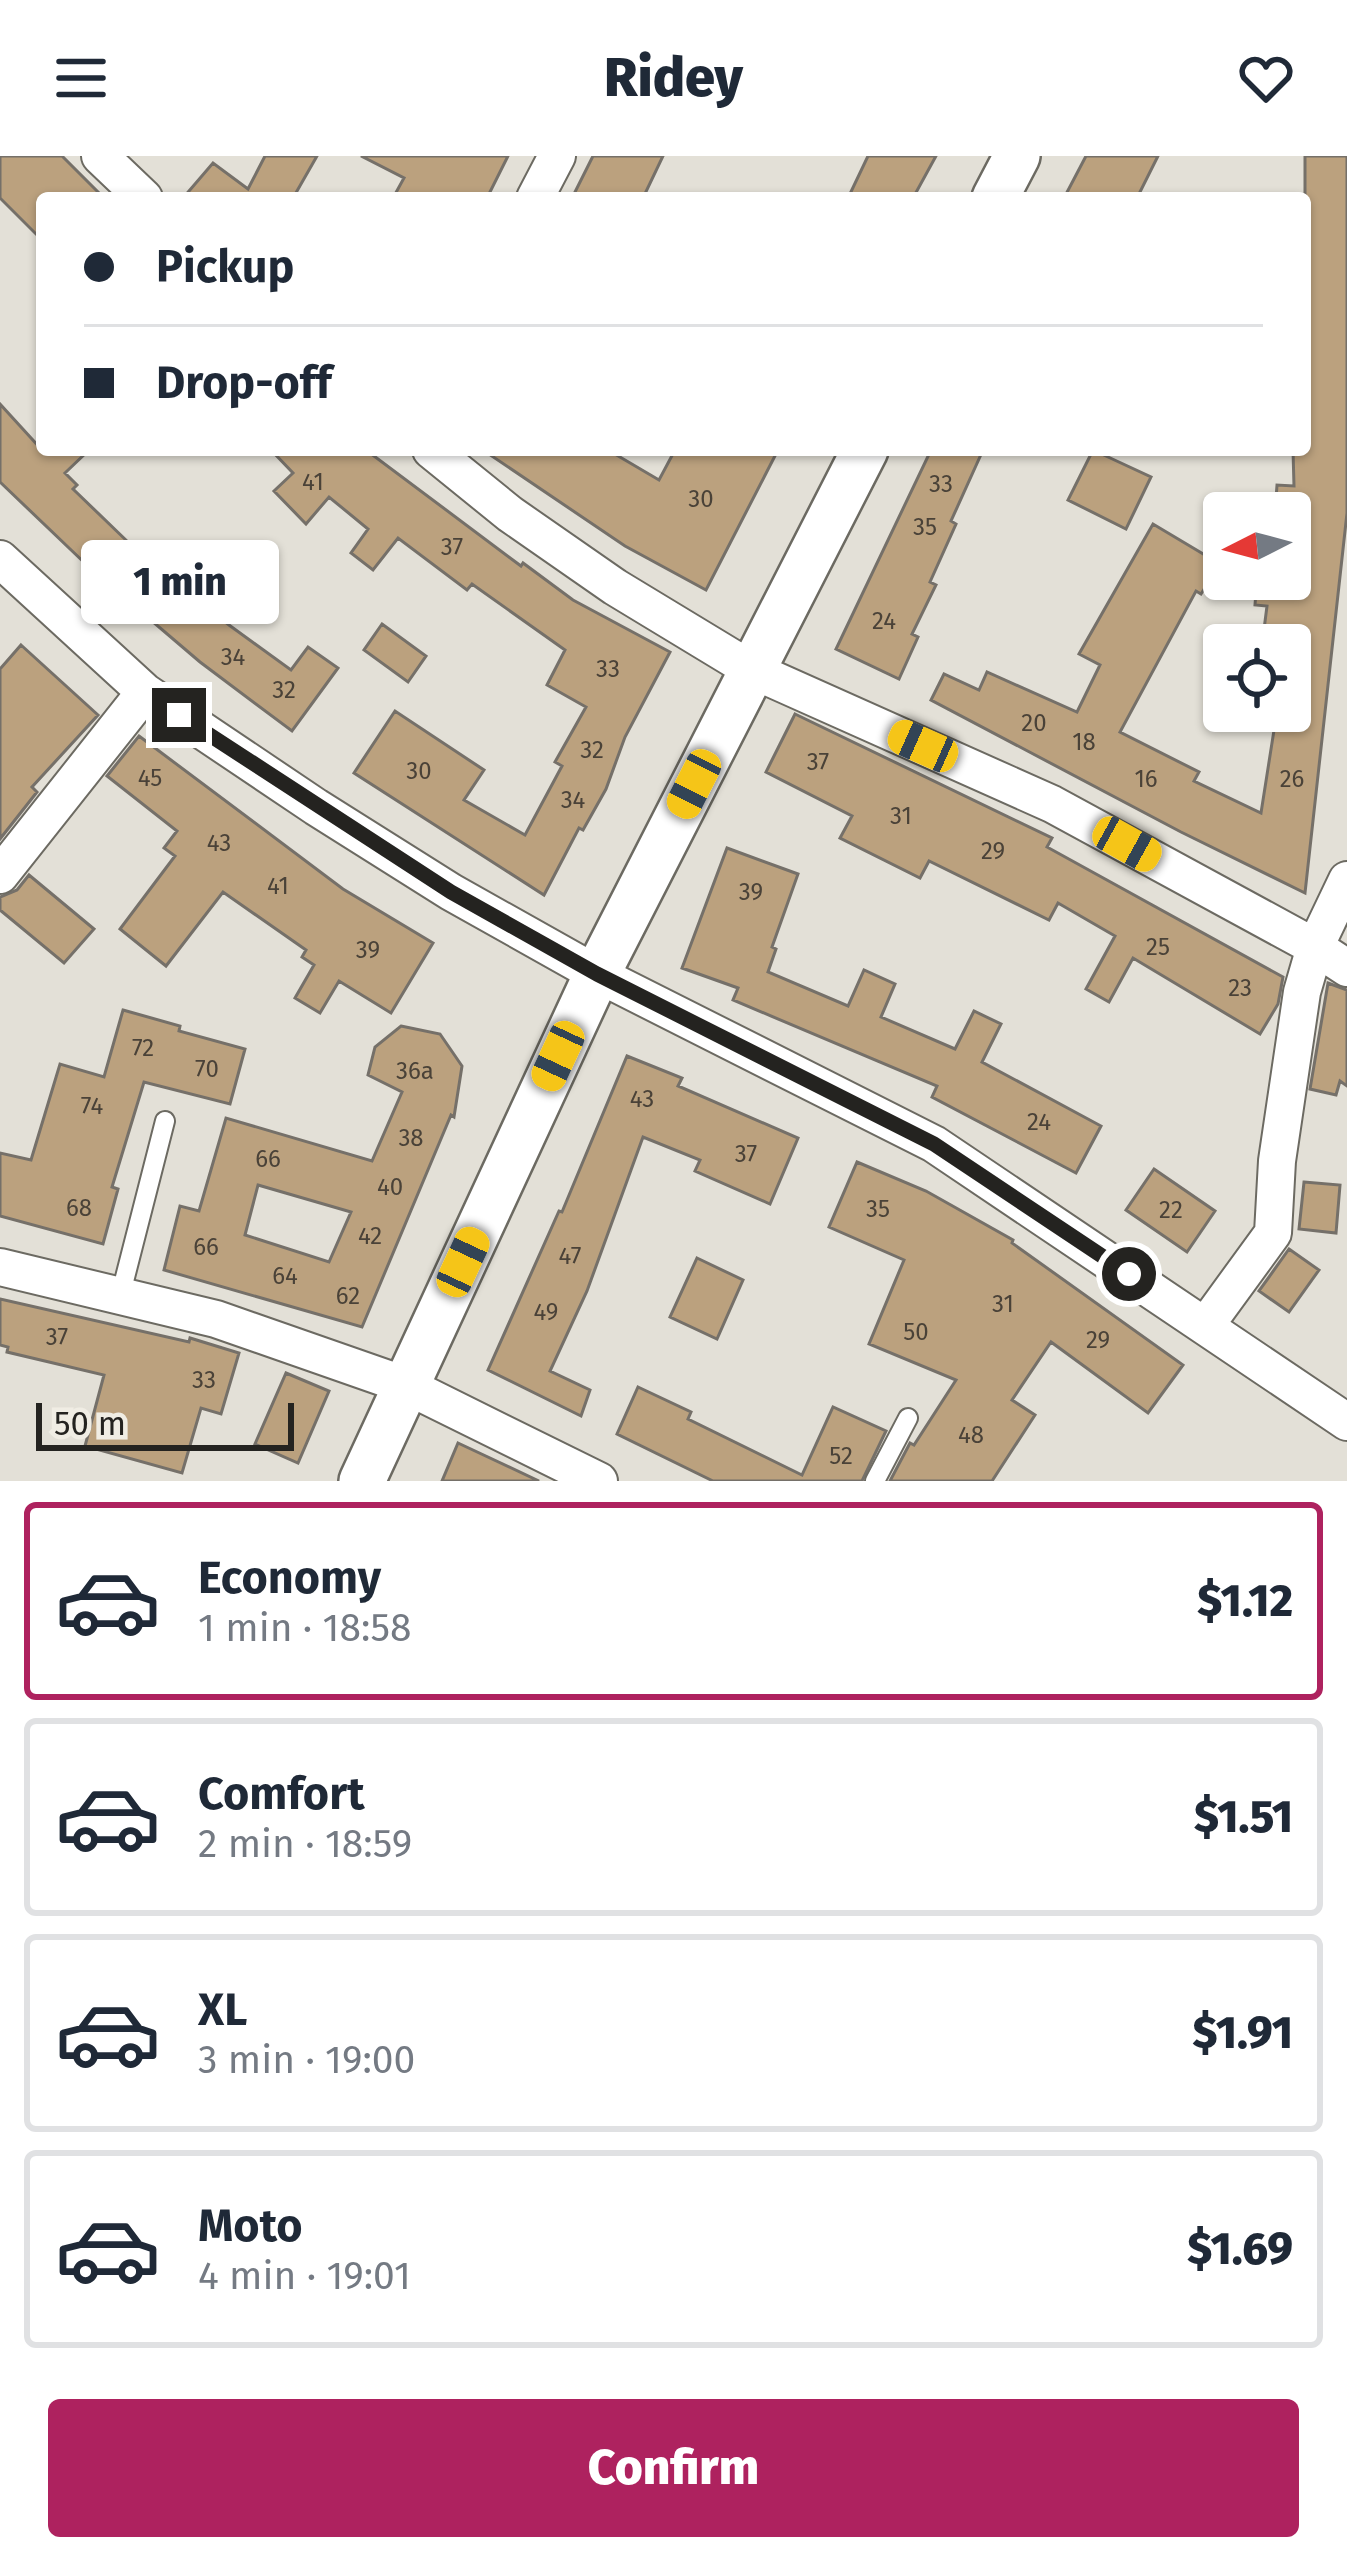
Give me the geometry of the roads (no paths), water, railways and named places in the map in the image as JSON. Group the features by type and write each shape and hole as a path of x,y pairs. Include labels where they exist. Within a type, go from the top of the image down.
{"street":[{"path":"100,156 138,192"},
{"path":"538,192 557,156"},
{"path":"998,192 1017,156"},
{"path":"438,456 510,514 615,587 752,670 1052,804 1347,968"},
{"path":"362,1481 597,974 863,456"},
{"path":"0,559 145,692 451,892 597,974 934,1144 1347,1422"},
{"path":"0,874 145,692"},
{"path":"1207,1325 1273,1233 1277,1161 1302,992 1315,947 1347,880"},
{"path":"0,1267 216,1319 405,1385 599,1481"}],"lane":[{"path":"121,1294 165,1120"},
{"path":"875,1481 908,1418"}]}
